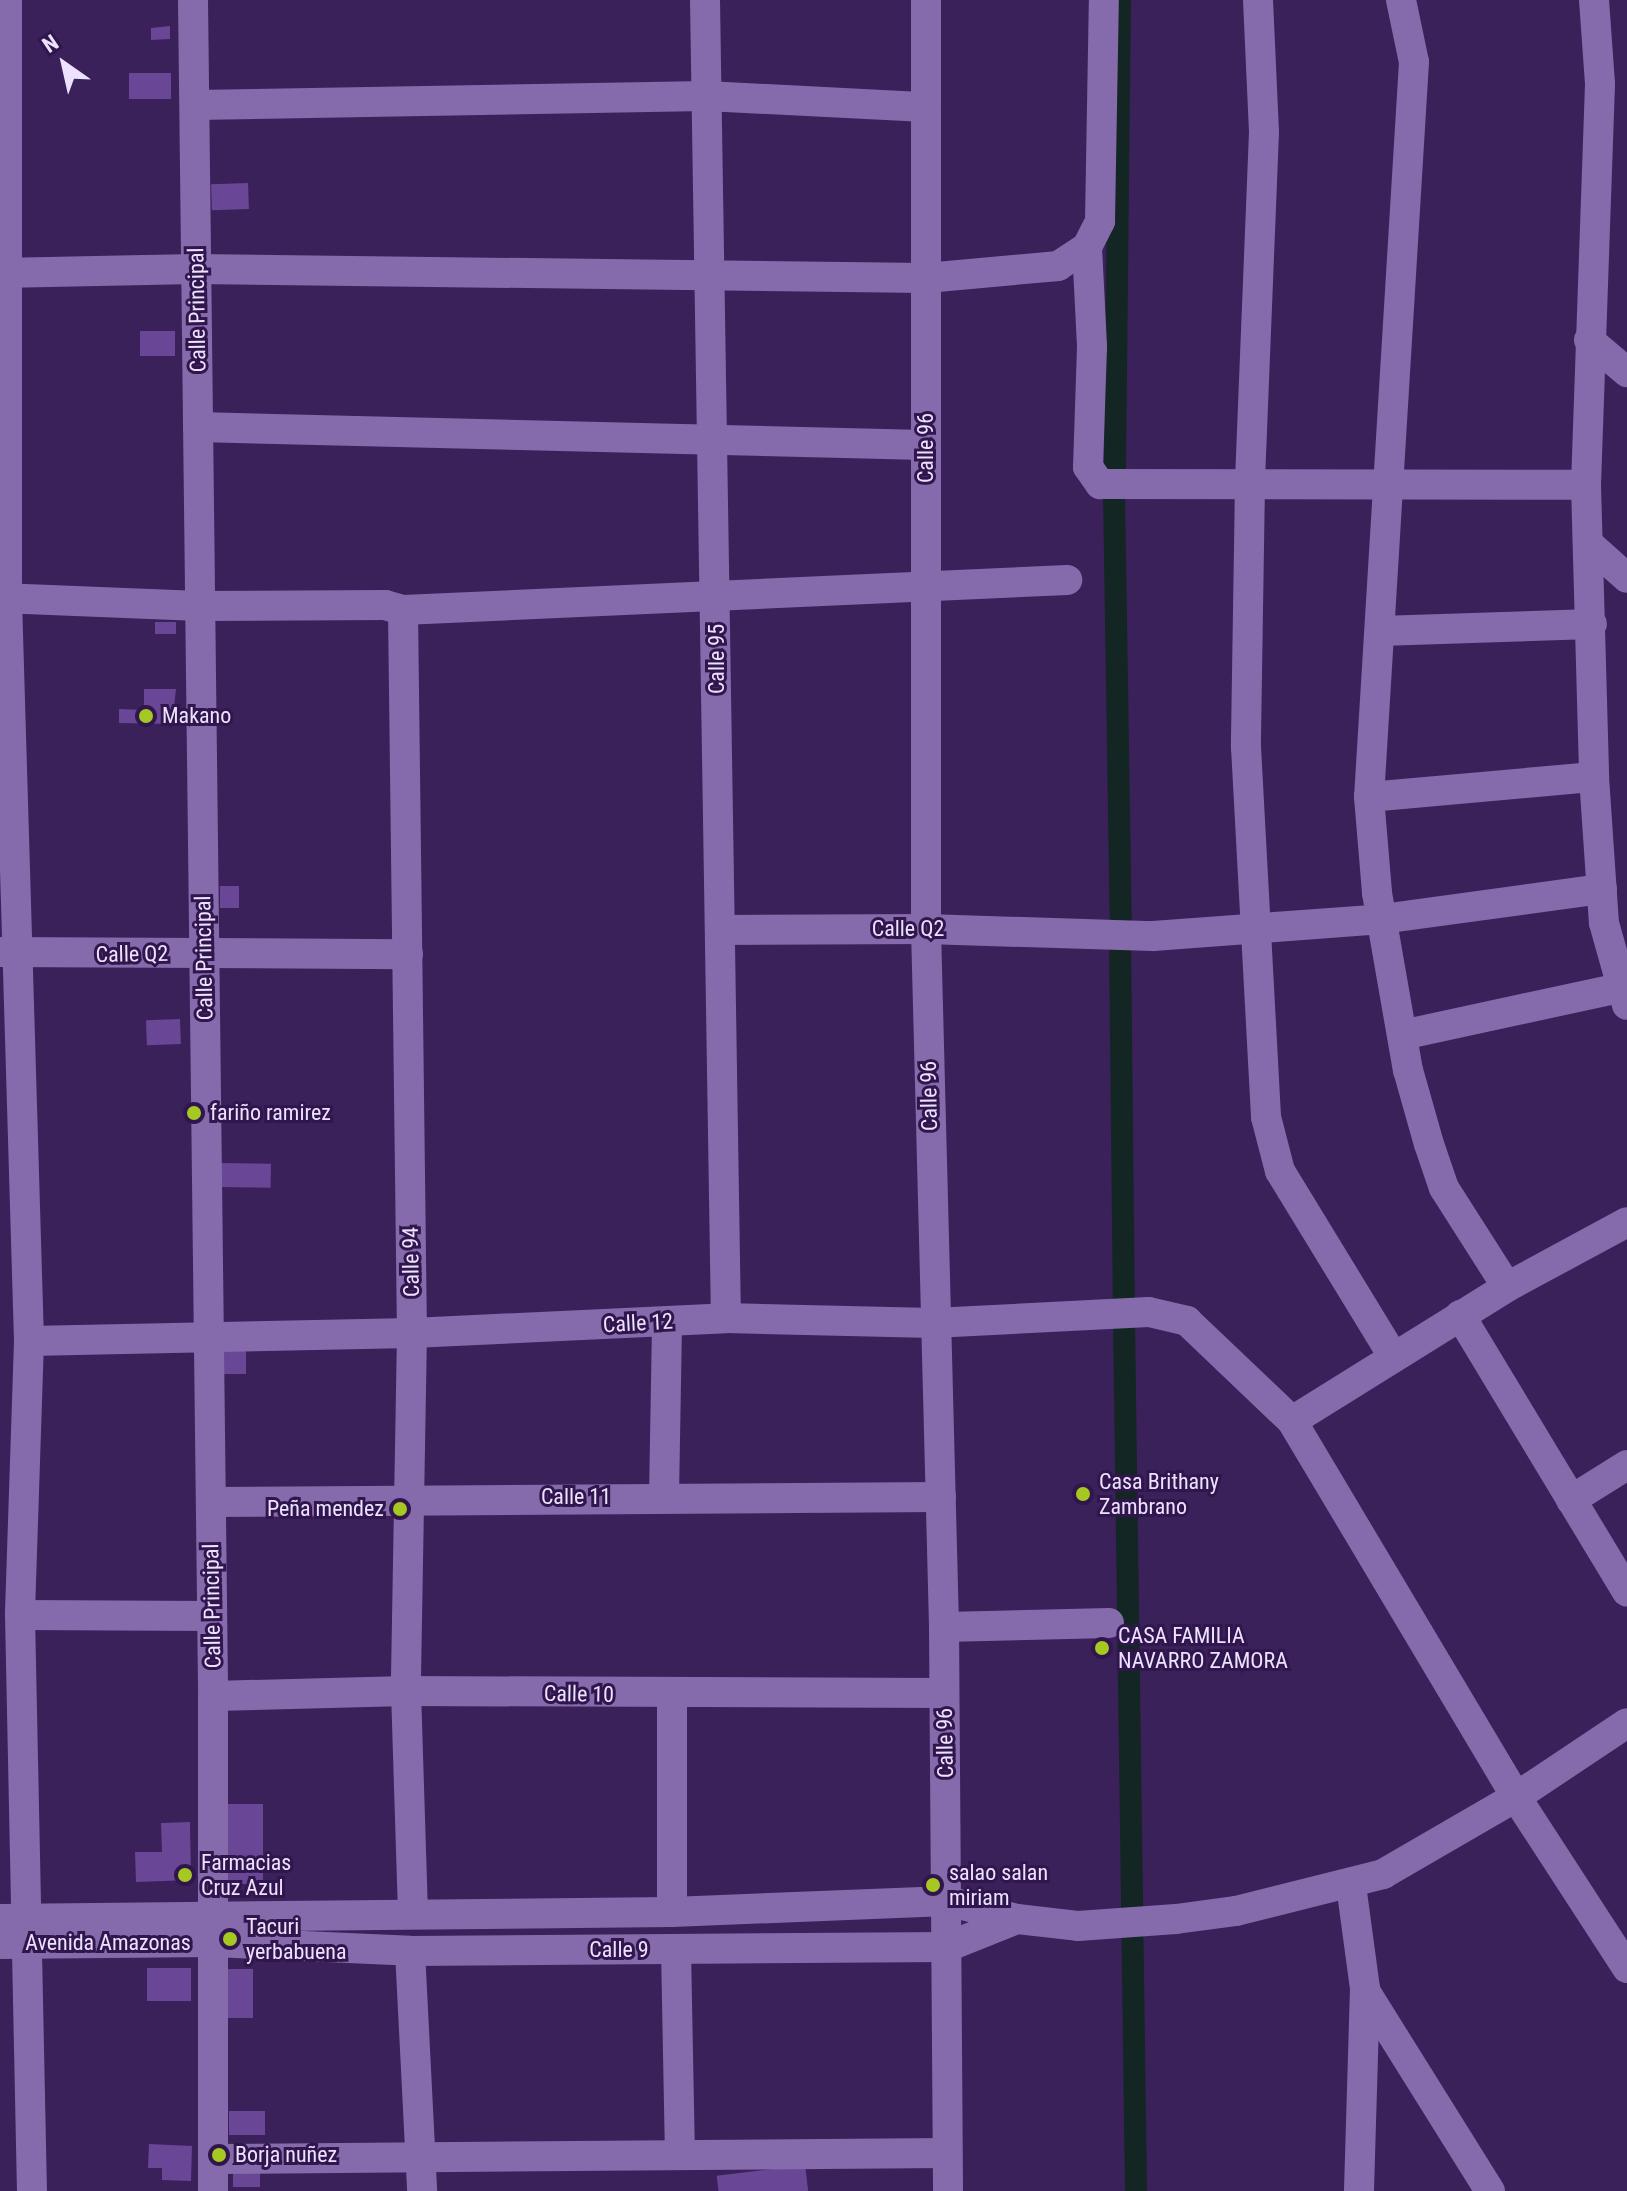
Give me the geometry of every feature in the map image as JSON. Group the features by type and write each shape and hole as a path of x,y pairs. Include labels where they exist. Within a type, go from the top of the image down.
{"street":[{"path":"7,0 3,273 8,952 29,1341 14,1931 32,2191"},
{"name":"Calle Principal","path":"193,0 213,1696 213,2191"},
{"name":"Calle 95","path":"705,0 710,278 708,435 717,594 726,1318"},
{"name":"Calle 96","path":"926,0 926,929 933,1323 944,1627 948,2191"},
{"path":"1104,0 1100,221 1087,247 1092,476 1100,484 1586,485"},
{"path":"1258,0 1264,132 1250,483 1246,747 1266,1117 1280,1171 1393,1356"},
{"path":"1401,0 1414,62 1369,797 1382,919 1402,1035 1444,1188 1507,1287"},
{"path":"1402,1035 1623,997 1602,889 1594,777 1591,546 1586,485 1600,84 1594,0"},
{"path":"195,105 706,96 926,107"},
{"path":"3,273 196,269 710,278 926,278 1058,266 1087,247"},
{"path":"1589,340 1627,372"},
{"path":"198,427 708,435 925,445"},
{"path":"1591,546 1627,578"},
{"path":"4,599 200,606 385,605 403,610 717,594 926,590 1067,580"},
{"name":"Calle 94","path":"403,610 412,1333 406,1691 413,1913"},
{"path":"1380,631 1592,624"},
{"path":"1369,797 1594,777"},
{"name":"Calle Q2","path":"720,930 926,929 1153,936 1256,925 1382,919 1602,889"},
{"name":"Calle Q2","path":"8,952 408,954"},
{"path":"1292,1421 1507,1287 1627,1222"},
{"name":"Calle 12","path":"29,1341 412,1333 726,1318 933,1323 1067,1320 1149,1312 1187,1321 1292,1421 1516,1797 1627,1968"},
{"path":"1460,1315 1627,1592"},
{"path":"664,1497 667,1321"},
{"path":"1571,1500 1627,1465"},
{"name":"Calle 11","path":"211,1502 411,1497 941,1497"},
{"path":"20,1615 212,1616"},
{"path":"944,1627 1109,1623"},
{"name":"Calle 10","path":"213,1696 406,1691 672,1695 944,1693"},
{"path":"672,1695 672,1912"},
{"name":"Calle 9","path":"215,1929 413,1913 672,1912 947,1901 1017,1919 1078,1926 1236,1911 1351,1885 1383,1874 1516,1797 1627,1723"},
{"path":"1351,1885 1365,1991 1359,2191"},
{"name":"Calle 9","path":"215,1929 410,1951 947,1947 1017,1919"},
{"name":"Avenida Amazonas","path":"14,1931 215,1929"},
{"path":"676,1949 680,2155"},
{"path":"410,1951 422,2191"},
{"path":"1365,1991 1490,2191"},
{"path":"213,2159 947,2153"}],"building":[{"path":"170,26 170,39 151,40 151,28"},
{"path":"129,73 171,73 171,99 129,99"},
{"path":"248,183 249,209 212,210 211,184"},
{"path":"140,331 175,331 175,356 140,356"},
{"path":"155,622 176,622 176,634 155,634"},
{"path":"144,689 176,689 172,724 119,723 119,709 144,710"},
{"path":"220,886 239,886 239,908 220,908"},
{"path":"180,1019 181,1044 147,1045 146,1020"},
{"path":"221,1163 271,1164 271,1188 221,1187"},
{"path":"223,1348 246,1348 246,1374 223,1374"},
{"path":"226,1804 263,1804 263,1884 226,1884"},
{"path":"190,1822 191,1880 136,1882 135,1852 162,1852 161,1823"},
{"path":"147,1968 191,1968 191,2001 147,2001"},
{"path":"224,1969 253,1969 253,2018 224,2018"},
{"path":"229,2111 265,2111 265,2135 229,2135"},
{"path":"149,2144 192,2146 191,2181 162,2180 162,2168 148,2168"},
{"path":"805,2165 808,2191 719,2191 717,2176"},
{"path":"233,2172 260,2172 260,2187 233,2187"}],"waterway":[{"path":"1115,469 1120,0"},
{"path":"1114,493 1121,928"},
{"path":"1120,938 1124,1307"},
{"path":"1124,1321 1136,2191"}],"place":[{"name":"Makano","path":"146,716"},
{"name":"fariño ramirez","path":"194,1113"},
{"name":"Casa Brithany Zambrano","path":"1083,1494"},
{"name":"Peña mendez","path":"400,1509"},
{"name":"CASA FAMILIA NAVARRO ZAMORA","path":"1102,1648"},
{"name":"Farmacias Cruz Azul","path":"185,1875"},
{"name":"salao salan miriam","path":"933,1885"},
{"name":"Tacuri yerbabuena","path":"230,1939"},
{"name":"Borja nuñez","path":"219,2155"}]}
